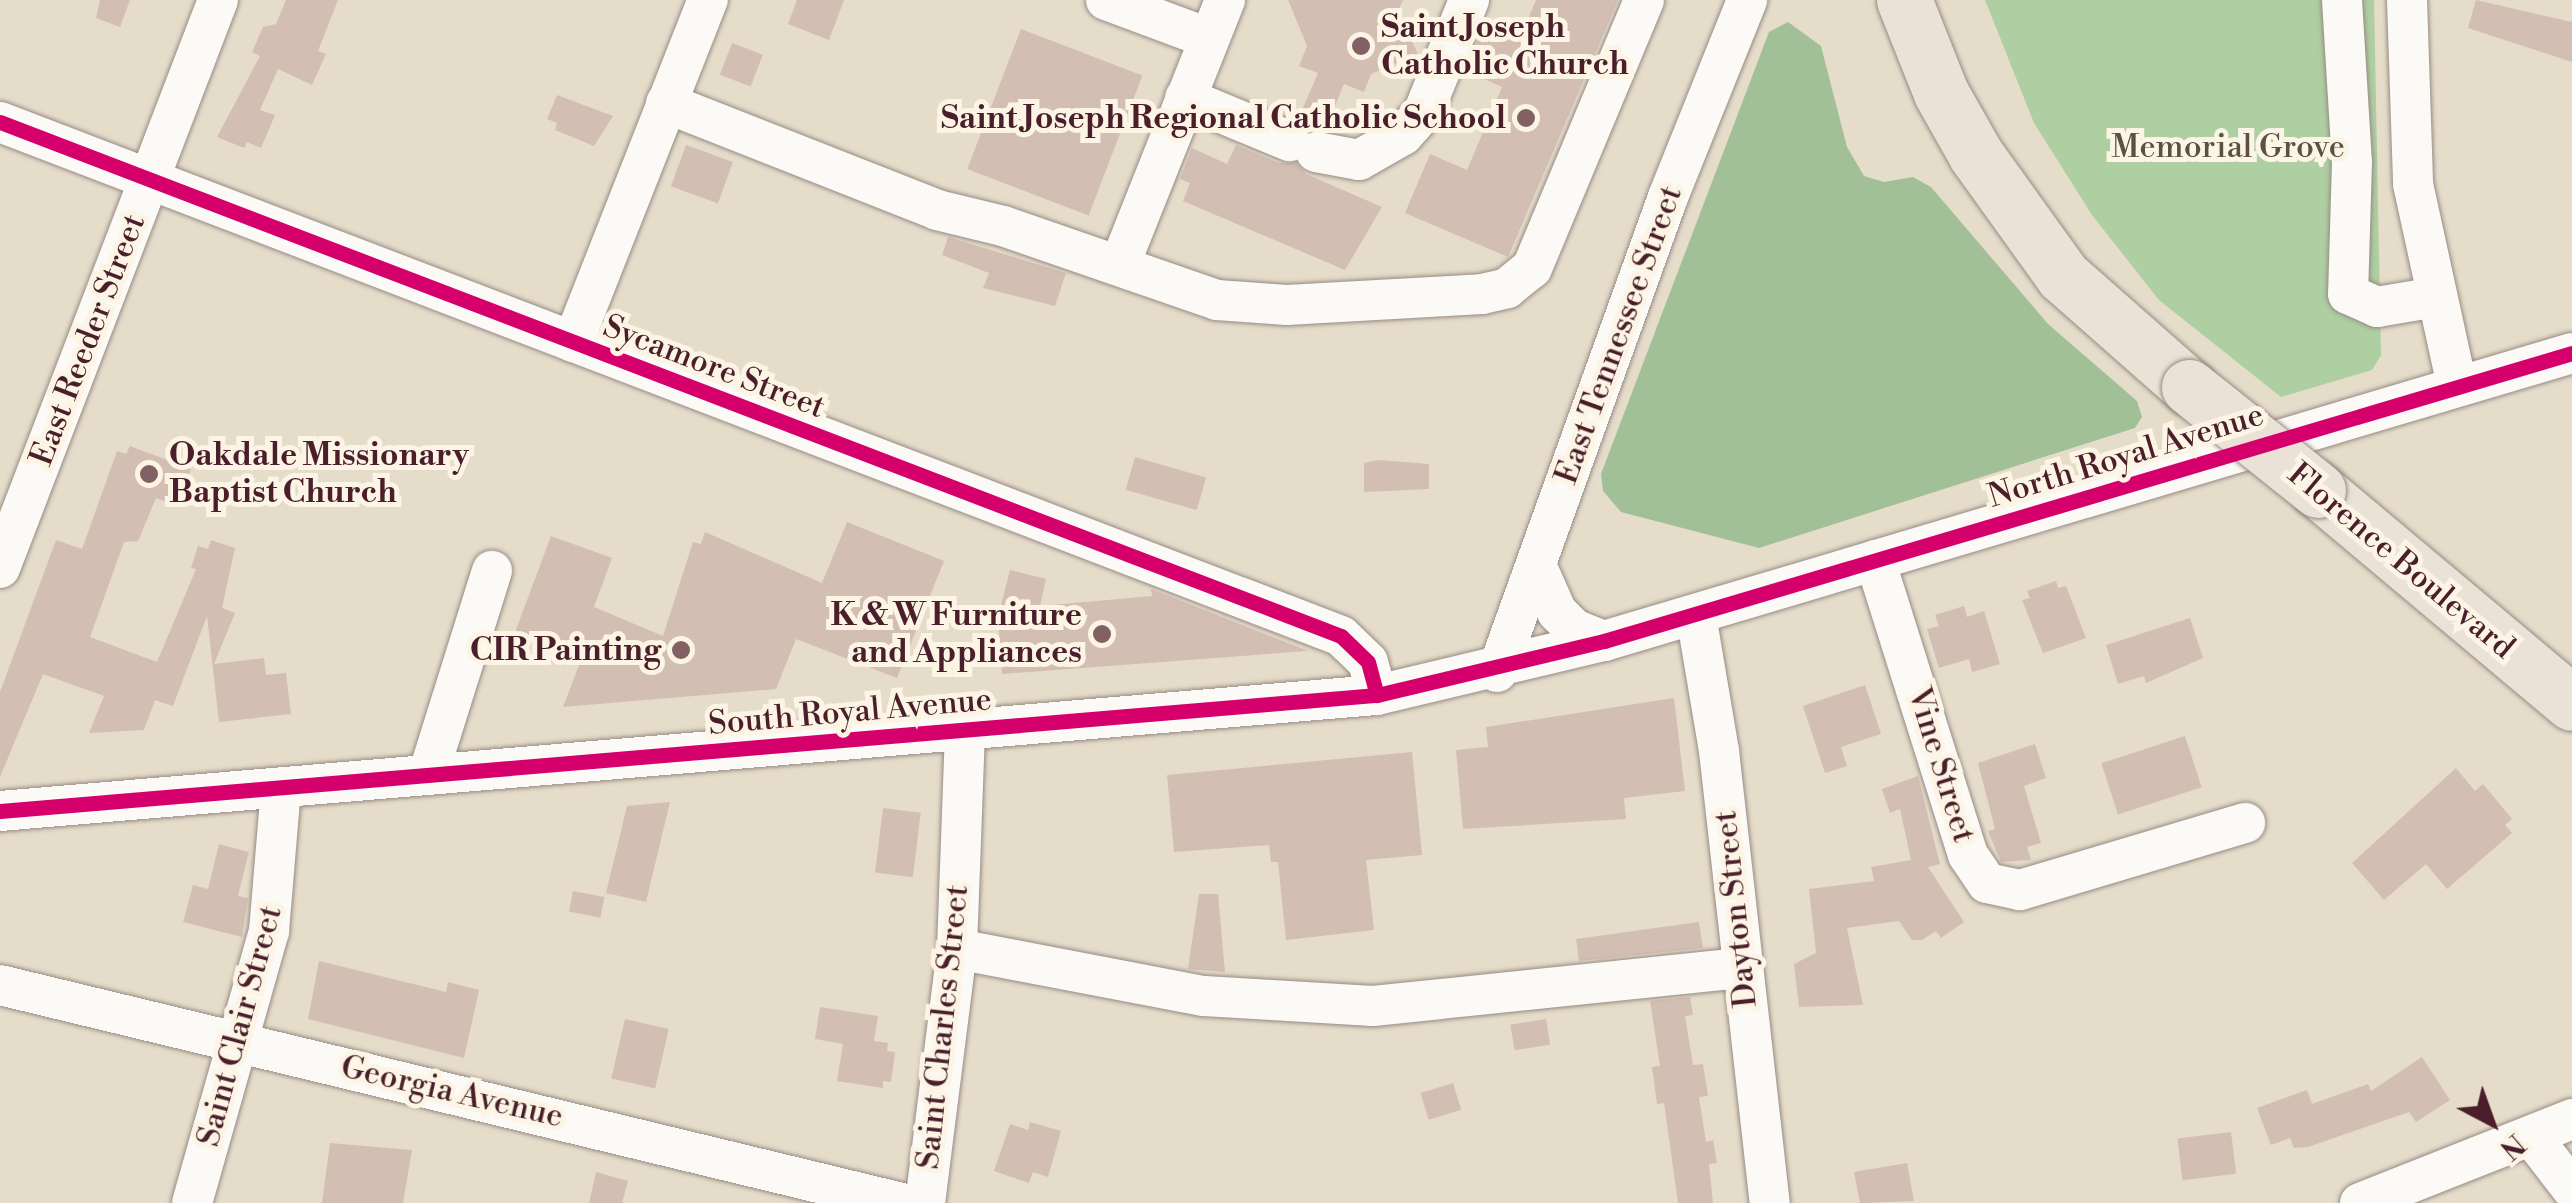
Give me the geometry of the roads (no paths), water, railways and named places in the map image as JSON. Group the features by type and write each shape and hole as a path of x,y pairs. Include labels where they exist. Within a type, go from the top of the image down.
{"highway":[{"name":"Florence Boulevard","path":"1909,7 1976,155 2064,276 2189,387 2572,703"}],"street":[{"name":"East Reeder Street","path":"0,568 218,0"},
{"path":"573,342 708,0"},
{"path":"1106,0 1208,38"},
{"path":"1120,264 1225,0"},
{"path":"1185,98 1302,146 1359,160 1403,136 1423,113 1468,0"},
{"path":"666,102 937,210 1120,264 1217,300 1287,305 1507,288 1532,268 1644,0"},
{"name":"East Tennessee Street","path":"1498,672 1668,197 1747,0"},
{"path":"2342,0 2352,162 2348,294 2377,307 2436,297"},
{"path":"2407,0 2413,184 2457,386"},
{"name":"Sycamore Street","path":"0,122 1341,636 1368,662 1377,695"},
{"name":"North Royal Avenue","path":"1696,615 2572,354"},
{"name":"Vine Street","path":"1875,560 1968,855 1987,882 2020,890 2245,823"},
{"path":"1536,565 1557,612 1574,629 1604,642"},
{"path":"428,775 492,571"},
{"name":"South Royal Avenue","path":"0,811 1377,695 1498,672 1696,615"},
{"name":"Dayton Street","path":"1696,615 1770,1203"},
{"name":"Saint Charles Street","path":"925,1203 957,949 965,730"},
{"name":"Saint Clair Street","path":"192,1203 272,912 281,788"},
{"path":"957,949 1204,996 1373,1006 1743,968"},
{"name":"Georgia Avenue","path":"0,985 902,1203"},
{"path":"2360,1203 2572,1119"},
{"path":"2532,1137 2572,1189"}],"place":[{"name":"Saint Joseph Catholic Church","path":"1361,46"},
{"name":"Saint Joseph Regional Catholic School","path":"1526,118"},
{"name":"Oakdale Missionary Baptist Church","path":"149,474"},
{"name":"K & W Furniture and Appliances","path":"1102,634"},
{"name":"CIR Painting","path":"681,650"}],"park label":[{"name":"Memorial Grove","path":"2228,147"}]}
